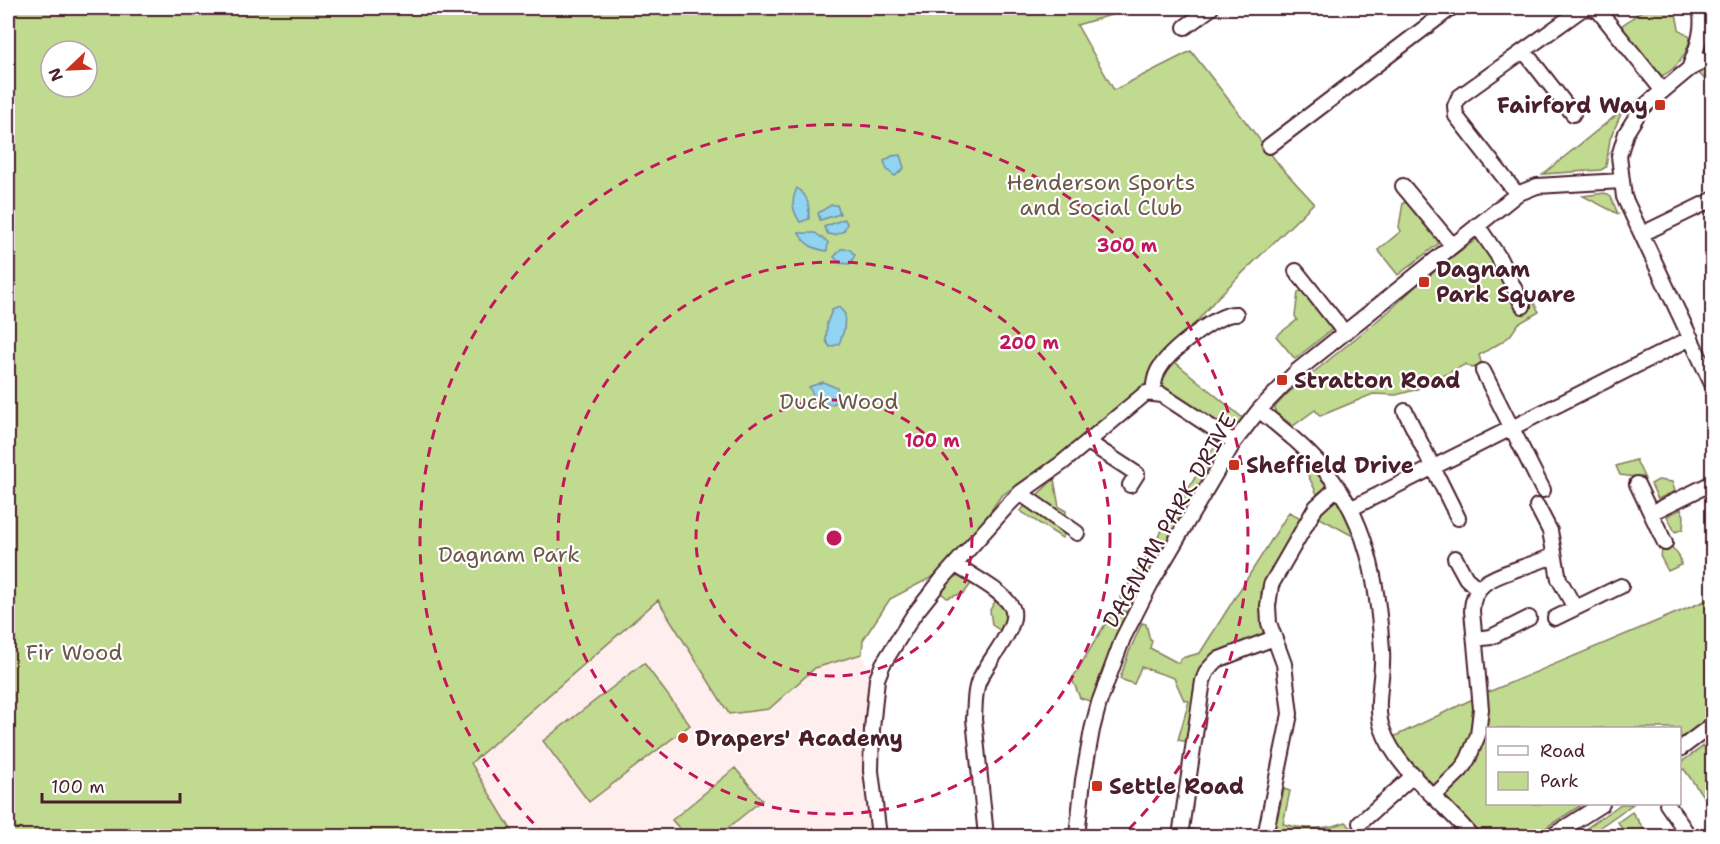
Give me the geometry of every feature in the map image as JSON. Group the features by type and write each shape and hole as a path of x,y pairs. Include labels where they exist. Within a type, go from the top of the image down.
{"street":[{"path":"1185,27 1211,8"},
{"path":"1269,146 1451,8"},
{"path":"1516,194 1456,116 1455,106 1459,97 1582,9 1592,8 1601,14 1663,91"},
{"path":"1689,69 1701,36 1705,16"},
{"path":"1524,51 1573,114"},
{"path":"1713,57 1689,69 1641,109 1626,133 1619,156 1624,197 1713,384"},
{"name":"DAGNAM PARK DRIVE","path":"1077,837 1083,780 1094,721 1123,638 1155,576 1234,442 1259,410 1297,372 1516,194 1537,186 1621,181"},
{"path":"1403,186 1452,245"},
{"path":"1642,234 1713,200"},
{"path":"1477,225 1498,256 1523,306"},
{"path":"1296,271 1345,333"},
{"path":"1153,393 1159,368 1183,344 1204,328 1230,314 1236,314"},
{"path":"1352,508 1690,338"},
{"path":"1483,371 1543,490"},
{"path":"879,837 871,771 877,679 883,664 914,616 1020,493 1088,442 1146,393 1162,395 1234,442"},
{"path":"1259,410 1309,453 1338,487 1352,508 1370,559 1377,595 1383,668 1379,715 1394,752 1471,837"},
{"path":"1405,411 1458,518"},
{"path":"1088,442 1137,474 1130,485"},
{"path":"1651,513 1713,483"},
{"path":"1637,484 1665,543"},
{"path":"1266,837 1290,714 1284,664 1269,623 1268,606 1271,585 1316,507 1338,487"},
{"path":"1020,493 1077,533"},
{"path":"1538,506 1550,531 1559,579 1575,608"},
{"path":"1434,796 1461,770 1478,735 1481,709 1472,603 1478,589 1488,579 1553,556"},
{"path":"1455,558 1466,578 1478,589"},
{"path":"956,565 1006,599 1013,608 1015,621 978,683 975,700 974,719 986,837"},
{"path":"1555,618 1621,586"},
{"path":"1475,639 1491,637 1528,618"},
{"path":"1180,837 1203,681 1207,671 1217,660 1274,638"},
{"path":"1681,748 1713,725"},
{"path":"1360,824 1414,775"},
{"path":"1552,837 1576,830 1601,805"},
{"path":"1668,805 1689,837"}],"shaded area":[{"name":"Drapers' Academy","path":"658,600 729,714 769,709 815,668 862,654 871,676 864,759 869,804 879,836 515,836 471,764"}],"green space":[{"path":"8,8 1135,8 1077,25 1114,90 1191,51 1280,166 1314,203 1217,298 1174,348 1169,357 1244,419 1235,430 1228,434 1154,387 1001,496 951,567 890,599 863,640 862,654 815,668 769,709 729,714 658,600 471,763 515,836 8,836"},
{"path":"1646,8 1675,8 1679,29 1690,37 1686,50 1675,67 1658,77 1617,29"},
{"path":"1712,60 1712,87 1697,71"},
{"path":"1619,113 1621,114 1610,139 1606,167 1601,170 1543,174"},
{"path":"1605,193 1611,197 1618,214 1583,196"},
{"path":"1408,202 1443,240 1398,275 1378,250 1401,231 1399,227 1403,203"},
{"path":"1483,234 1523,306 1533,301 1539,312 1518,324 1510,336 1479,355 1482,365 1472,368 1466,364 1415,390 1396,395 1373,394 1320,416 1315,410 1293,426 1275,412 1275,407 1287,394 1389,311 1416,286"},
{"path":"1305,290 1335,327 1295,359 1276,336 1297,320 1295,316 1298,292"},
{"path":"1219,439 1224,442 1224,448 1129,607 1120,598"},
{"path":"1636,460 1645,479 1639,481 1636,477 1620,475 1616,466"},
{"path":"1311,466 1326,483 1326,487 1317,494 1307,473"},
{"path":"1054,479 1059,507 1066,511 1066,531 1062,538 1020,511"},
{"path":"1658,480 1672,482 1675,491 1658,499 1651,484"},
{"path":"1333,500 1338,501 1355,534 1353,536 1318,517"},
{"path":"1681,509 1684,516 1683,529 1675,532 1667,516"},
{"path":"1289,512 1301,518 1261,590 1263,634 1215,654 1208,661 1202,671 1195,694 1188,742 1178,740 1189,701 1184,700 1174,678 1141,667 1134,684 1120,679 1142,623 1146,624 1152,641 1150,648 1178,663 1182,658 1200,653"},
{"path":"1667,544 1675,550 1681,561 1681,565 1668,571 1660,556"},
{"path":"960,576 971,584 964,593 947,598 941,593 954,577"},
{"path":"1712,598 1712,718 1681,739 1681,727 1486,727 1486,805 1581,805 1533,836 1471,836 1387,740 1479,696"},
{"path":"996,600 1006,608 1008,615 1001,631 992,625 990,610"},
{"path":"1116,606 1127,612 1093,702 1080,698 1072,679"},
{"path":"644,663 690,725 589,802 543,741"},
{"path":"1712,740 1710,751 1712,755 1712,809 1684,769 1681,770 1681,762"},
{"path":"735,768 762,800 718,836 686,836 672,820"},
{"path":"1284,789 1290,791 1283,824 1315,828 1330,827 1346,822 1351,828 1360,823 1365,832 1355,836 1273,836"},
{"path":"1620,805 1632,805 1587,836 1588,827"},
{"path":"1632,812 1649,836 1626,836 1618,822"},
{"path":"1184,828 1230,836 1183,836"}],"water":[{"path":"900,155 904,168 895,176 887,170 884,161 892,156"},
{"path":"797,188 806,198 809,210 809,219 800,222 793,205"},
{"path":"831,205 837,205 840,214 820,220 818,213"},
{"path":"844,219 847,223 844,231 835,235 828,234 824,227"},
{"path":"799,233 815,233 828,242 827,251 810,246"},
{"path":"841,249 849,249 855,255 850,264 840,263 834,257"},
{"path":"839,307 845,314 844,330 839,344 830,347 826,341 827,323 832,310"},
{"path":"823,382 837,388 841,398 833,404 818,404 809,387"}],"place":[{"name":"Fairford Way","path":"1660,105"},
{"name":"Dagnam Park Square","path":"1424,282"},
{"name":"Stratton Road","path":"1282,380"},
{"name":"Sheffield Drive","path":"1234,465"},
{"name":"Drapers' Academy","path":"683,738"},
{"name":"Settle Road","path":"1097,786"}],"park label":[{"name":"Henderson Sports and Social Club","path":"1101,194"},
{"name":"Duck Wood","path":"839,401"},
{"name":"Dagnam Park","path":"509,554"},
{"name":"Fir Wood","path":"74,652"}]}
